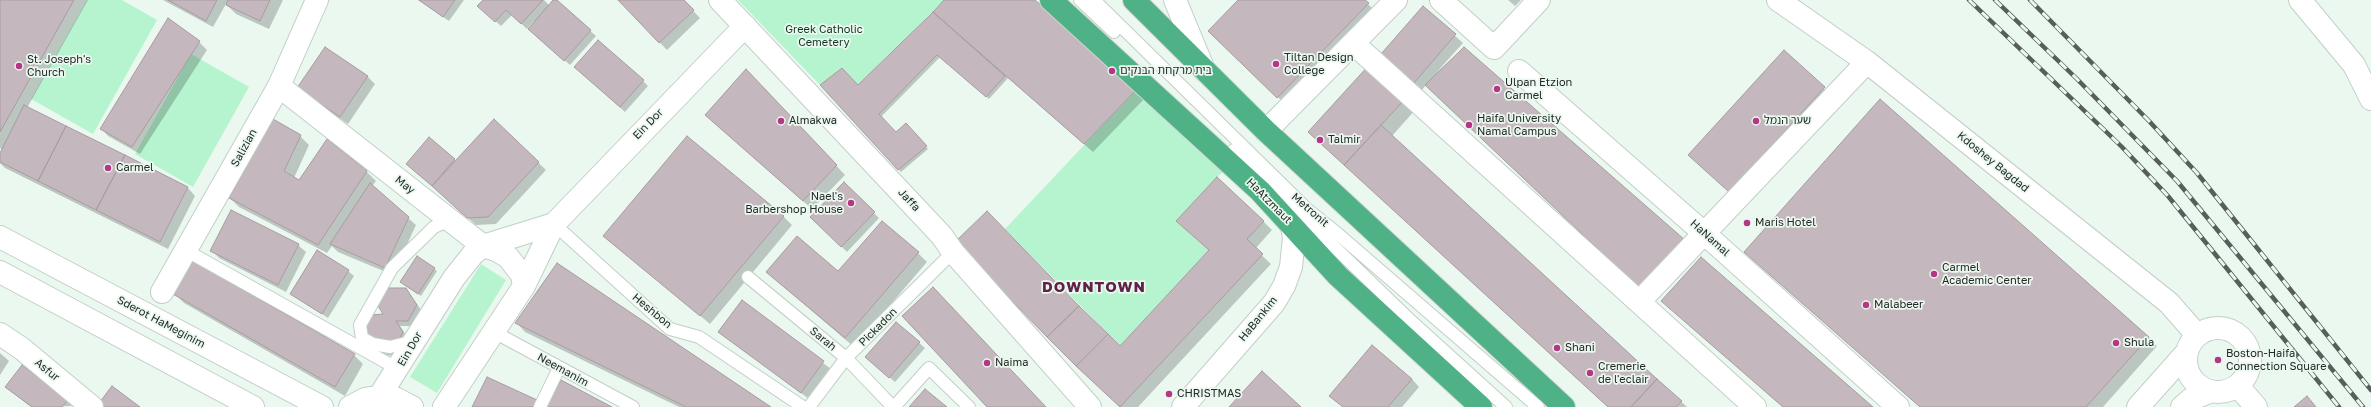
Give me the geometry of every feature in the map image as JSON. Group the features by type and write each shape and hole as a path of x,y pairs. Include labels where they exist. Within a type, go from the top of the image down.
{"highway":[{"name":"HaAtzmaut","path":"1051,0 1260,191 1285,216 1338,276 1481,407"},
{"path":"1134,0 1266,131 1564,407"}],"street":[{"name":"Salizian","path":"162,292 279,86 317,0"},
{"name":"Jaffa","path":"720,0 942,236 953,252 1090,407"},
{"path":"1175,0 1193,39 1204,70"},
{"path":"1193,39 1190,16 1194,0"},
{"path":"1266,131 1396,0"},
{"path":"1441,0 1494,48 1539,0"},
{"name":"Kdoshey Bagdad","path":"1778,0 1867,62 2169,302 2192,344"},
{"path":"2300,0 2354,65 2371,99"},
{"name":"Ein Dor","path":"444,407 524,286 554,224 745,26"},
{"path":"1354,44 1754,407"},
{"path":"1639,302 1867,62"},
{"name":"HaNamal","path":"1519,71 1705,234 1898,407"},
{"name":"May","path":"279,86 483,246 496,250 514,263 522,275 524,286"},
{"name":"HaBankim","path":"1184,407 1274,303 1284,286 1291,267 1294,237 1292,227 1285,216"},
{"name":"Ein Dor","path":"379,397 462,267 483,246 554,224"},
{"name":"Sderot HaMeginim","path":"0,237 322,407"},
{"path":"0,272 253,407"},
{"path":"2138,407 2192,344 2206,330 2216,328 2235,334 2243,340 2248,349 2249,369 2238,386 2229,390 2210,392 2190,400 2182,407"},
{"name":"Asfur","path":"0,334 21,348 92,407"},
{"path":"2192,344 2186,363 2190,377 2200,387 2210,392"},
{"path":"2238,386 2256,407"},
{"path":"350,407 365,399 379,397 395,398 412,407"}],"lane":[{"name":"Metronit","path":"1080,0 1411,321 1506,407"},
{"name":"Metronit","path":"1094,0 1308,210 1338,234 1538,407"},
{"path":"414,341 390,346 372,344 362,338 360,325 392,268 434,227 450,220"},
{"name":"Heshbon","path":"554,224 670,329 699,337 803,407"},
{"path":"186,251 398,369"},
{"name":"Pickadon","path":"808,407 846,358 953,252"},
{"name":"Sarah","path":"748,277 846,358 894,407"},
{"name":"Neemanim","path":"494,332 633,407"},
{"path":"540,407 559,368"},
{"path":"894,407 929,368 969,407"}],"green space":[{"path":"87,0 122,0 157,20 93,134 31,99"},
{"name":"Greek Catholic Cemetery","path":"738,0 944,0 858,85 842,68 820,85"},
{"path":"191,54 249,87 193,187 135,154"},
{"path":"1138,88 1224,170 1176,221 1209,250 1120,346 1005,229"},
{"path":"481,264 506,280 437,393 410,377"}],"building":[{"name":"St. Joseph's Church","path":"0,0 74,0 0,132"},
{"path":"168,0 217,0 206,21"},
{"path":"228,0 270,0 260,21 226,5"},
{"path":"419,0 455,0 443,17"},
{"path":"483,0 543,0 521,24 506,10 495,22 477,6"},
{"path":"553,0 557,0 591,30 564,61 528,29"},
{"path":"618,0 684,0 694,10 659,43"},
{"path":"944,0 1035,0 1138,88 1084,144 933,12"},
{"name":"Tiltan Design College","path":"1238,0 1365,0 1369,3 1277,98 1208,31"},
{"path":"1423,6 1456,34 1414,83 1381,54"},
{"path":"933,12 1005,76 986,97 937,55 879,114 896,132 906,123 927,146 898,170 820,85 842,68 858,85"},
{"path":"168,18 200,41 132,147 100,129"},
{"path":"598,40 644,80 620,107 574,67"},
{"path":"325,47 368,76 340,117 297,88"},
{"path":"1464,47 1685,240 1638,287 1425,85"},
{"name":"שער הנמל","path":"1784,50 1825,87 1729,192 1688,155"},
{"path":"1370,64 1406,98 1344,165 1308,132"},
{"path":"746,69 837,165 803,201 705,115"},
{"name":"Carmel Academic Center","path":"1880,99 2149,337 2086,407 1920,407 1744,252"},
{"path":"24,105 66,126 38,181 0,162 0,153"},
{"path":"273,119 301,135 284,171 299,180 327,139 367,171 318,245 229,198"},
{"path":"494,119 539,162 488,217 467,218 432,186"},
{"path":"1381,125 1657,379 1631,407 1608,407 1344,165"},
{"path":"66,126 125,155 96,210 38,181"},
{"path":"687,136 784,216 700,316 603,236"},
{"path":"429,137 455,159 432,186 406,164"},
{"path":"125,155 188,187 160,242 96,210"},
{"path":"1217,177 1264,221 1247,239 1263,254 1120,407 1076,366 1108,334 1120,346 1209,250 1176,221"},
{"path":"844,182 875,212 841,247 810,217"},
{"path":"370,183 409,217 385,268 330,244"},
{"path":"231,210 299,244 278,285 210,251"},
{"path":"987,211 1079,306 1047,337 955,242"},
{"path":"882,221 919,252 845,338 766,272 797,236 838,271"},
{"path":"317,250 349,270 322,314 290,294"},
{"path":"417,256 435,268 418,294 400,282"},
{"path":"1701,257 1873,407 1783,407 1661,301"},
{"path":"193,261 355,354 335,387 173,294"},
{"path":"557,263 771,407 686,407 515,323"},
{"path":"933,287 1046,407 987,407 902,316"},
{"path":"386,288 406,288 417,305 408,321 396,321 403,332 393,350 362,333 372,315 383,314 377,304"},
{"path":"742,300 824,361 801,393 718,332"},
{"path":"1079,306 1108,334 1076,366 1047,337"},
{"path":"896,322 920,342 889,378 865,357"},
{"path":"1372,345 1412,379 1388,407 1343,407 1329,396"},
{"path":"22,365 68,400 62,407 32,407 5,387"},
{"path":"1262,371 1301,407 1229,407"},
{"path":"487,377 537,400 533,407 472,407"},
{"path":"1657,379 1682,401 1676,407 1631,407"},
{"path":"561,380 612,407 546,407"},
{"path":"112,386 140,407 96,407"},
{"path":"925,389 947,407 909,407"},
{"path":"2307,396 2316,407 2294,407"}],"railway":[{"path":"1969,0 2122,147 2168,196 2339,407"},
{"path":"1995,0 2076,78 2177,181 2363,407"},
{"path":"2030,0 2149,121 2197,173 2371,390"}],"place":[{"name":"Tiltan Design College","path":"1276,64"},
{"name":"St. Joseph's Church","path":"19,66"},
{"name":"בית מרקחת הבנקים","path":"1112,71"},
{"name":"Ulpan Etzion Carmel","path":"1497,89"},
{"name":"Almakwa","path":"781,121"},
{"name":"שער הנמל","path":"1756,121"},
{"name":"Haifa University Namal Campus","path":"1469,125"},
{"name":"Talmir","path":"1320,140"},
{"name":"Carmel","path":"108,168"},
{"name":"Nael's Barbershop House","path":"851,203"},
{"name":"Maris Hotel","path":"1747,223"},
{"name":"Carmel Academic Center","path":"1934,274"},
{"name":"Malabeer","path":"1866,305"},
{"name":"Shula","path":"2116,343"},
{"name":"Shani","path":"1557,348"},
{"name":"Boston-Haifa Connection Square","path":"2218,360"},
{"name":"Naima","path":"987,363"},
{"name":"Cremerie de l'eclair","path":"1590,373"},
{"name":"CHRISTMAS","path":"1169,394"}],"district":[{"name":"DOWNTOWN","path":"1094,287"}]}
